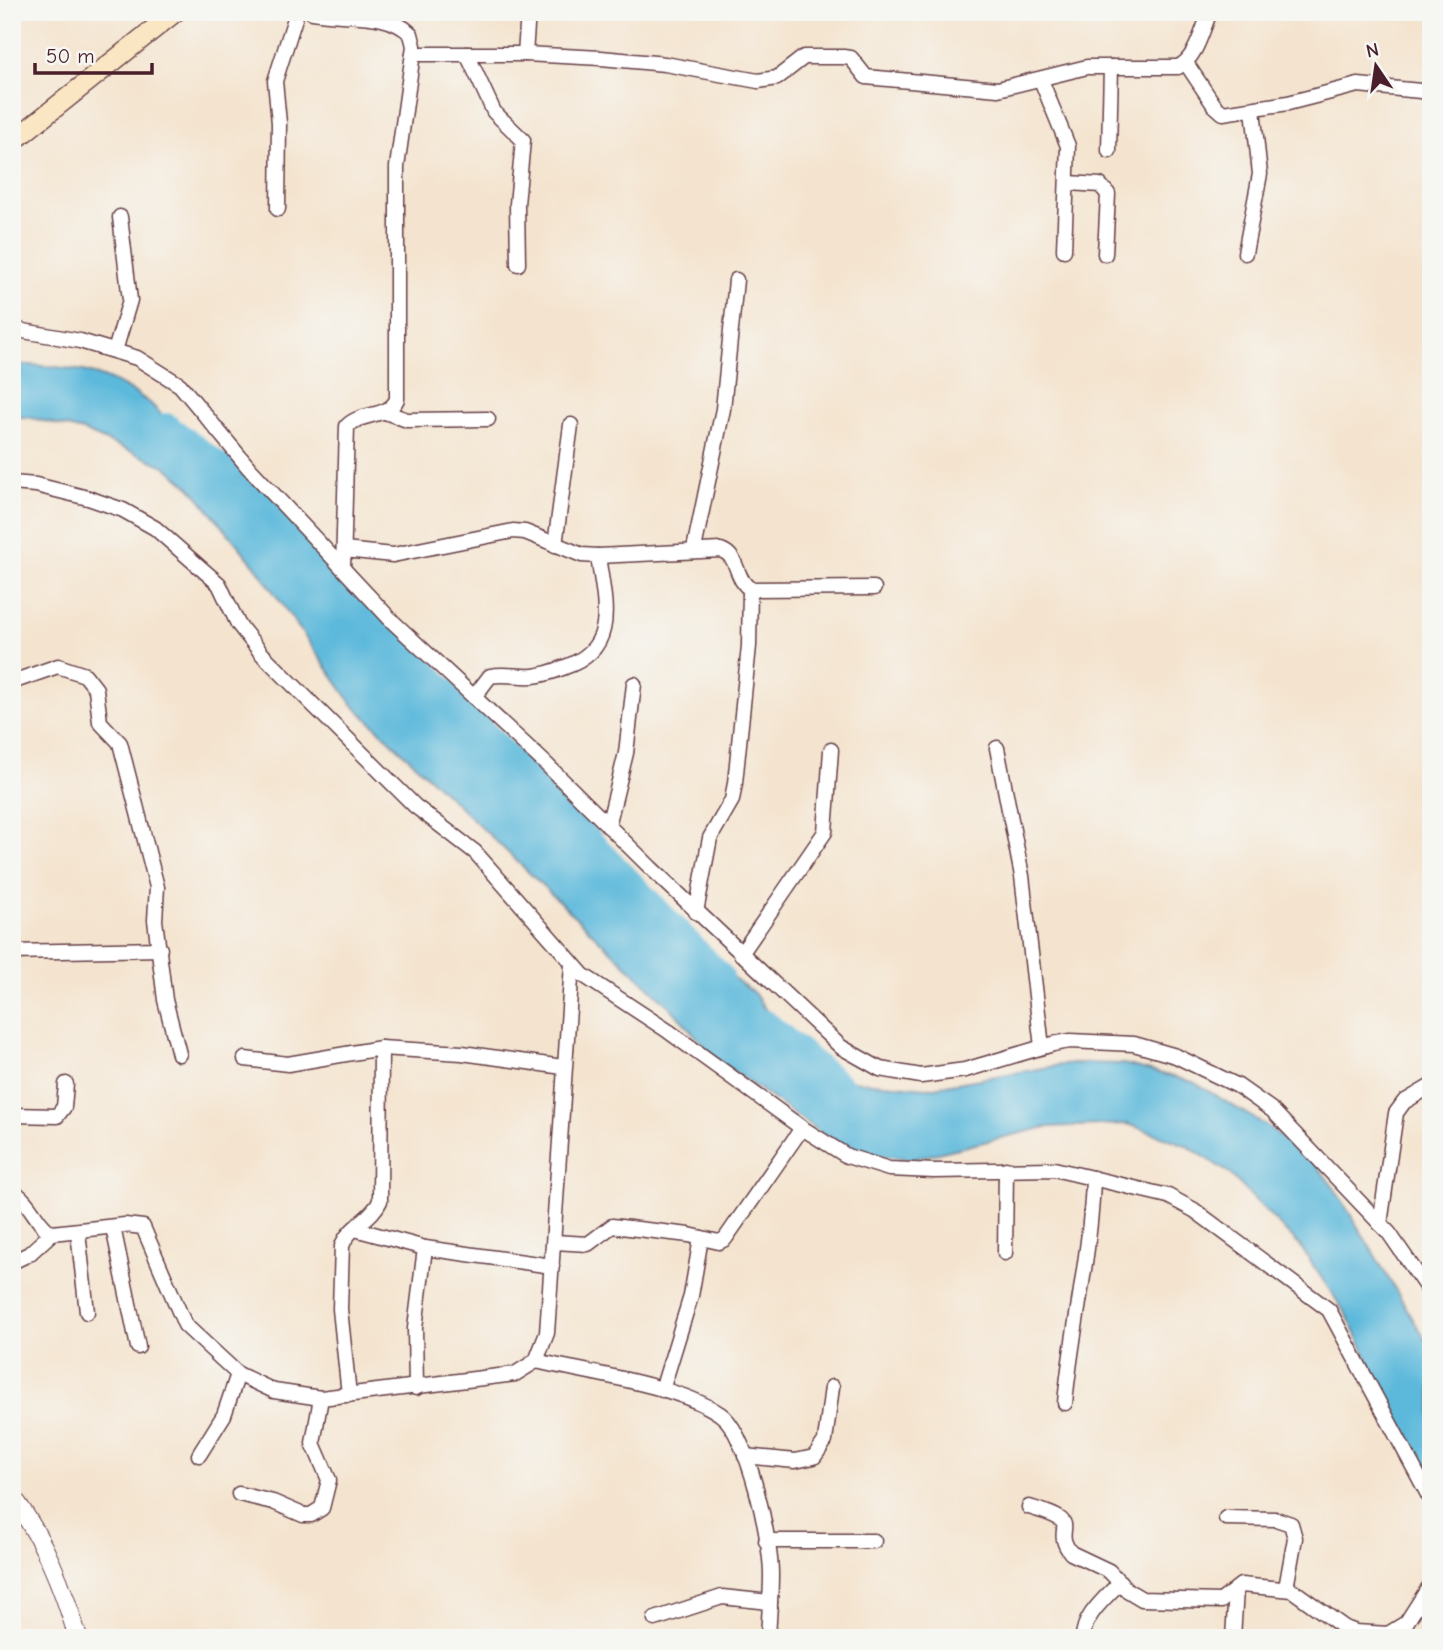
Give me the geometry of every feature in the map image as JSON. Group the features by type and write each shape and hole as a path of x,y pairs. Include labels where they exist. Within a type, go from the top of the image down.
{"main road":[{"path":"12,142 175,12"}],"street":[{"path":"278,209 279,122 275,81 297,12"},
{"path":"312,12 334,17 388,18 411,34 413,54 397,167 397,399 393,407 385,412 362,416 347,426 343,568"},
{"path":"525,54 528,12"},
{"path":"1186,63 1210,12"},
{"path":"413,54 525,54 665,64 758,81 777,78 804,57 851,58 866,76 998,89 1087,67 1167,68 1186,63"},
{"path":"467,54 494,112 523,140 517,204 518,264"},
{"path":"1186,63 1219,111 1229,114 1358,85 1431,92"},
{"path":"1109,150 1111,67"},
{"path":"1041,80 1068,146 1069,183 1064,250"},
{"path":"1245,253 1260,174 1253,109"},
{"path":"1069,183 1093,183 1105,188 1108,204 1105,254"},
{"path":"116,351 130,300 120,217"},
{"path":"694,549 723,409 736,280"},
{"path":"12,329 80,341 116,351 150,364 180,385 249,468 392,621 826,1035 865,1063 880,1069 921,1076 945,1074 1042,1046 1070,1041 1134,1044 1176,1056 1214,1073 1272,1110 1380,1224 1430,1292"},
{"path":"385,412 407,420 488,419"},
{"path":"555,545 571,425"},
{"path":"12,483 36,485 123,510 155,528 208,572 228,598 245,635 262,654 415,806 475,852 531,912 572,964 593,983 668,1031 802,1128 847,1156 889,1168 934,1171 1054,1169 1183,1202 1329,1310 1431,1500"},
{"path":"344,550 393,555 513,531 525,532 582,555 694,549 730,553 744,585 750,589 874,588"},
{"path":"474,697 490,676 537,676 577,663 596,648 603,631 606,611 598,556"},
{"path":"696,912 710,838 732,800 736,783 749,646 750,589"},
{"path":"12,682 58,666 70,668 92,680 100,722 120,743 124,752 157,887 155,920 169,1024 179,1054"},
{"path":"608,826 626,753 634,684"},
{"path":"997,748 1022,876 1042,1046"},
{"path":"741,954 825,832 831,750"},
{"path":"12,952 160,949"},
{"path":"12,1262 29,1254 52,1234 136,1224 144,1227 185,1325 197,1340 238,1374 274,1391 321,1398 515,1374 536,1361 547,1333 572,964"},
{"path":"245,1059 288,1064 381,1048 462,1053 563,1067"},
{"path":"349,1395 340,1292 342,1246 344,1239 376,1209 382,1193 381,1048"},
{"path":"12,1115 57,1116 64,1107 66,1084"},
{"path":"1380,1224 1396,1113 1404,1102 1431,1086"},
{"path":"554,1242 588,1244 612,1226 719,1242 725,1239 802,1128"},
{"path":"1005,1253 1006,1168"},
{"path":"1065,1404 1072,1335 1092,1209 1093,1178"},
{"path":"12,1191 29,1203 46,1230 52,1234"},
{"path":"113,1227 138,1348"},
{"path":"355,1229 425,1248 552,1266"},
{"path":"78,1232 87,1312"},
{"path":"662,1390 691,1296 701,1238"},
{"path":"416,1388 415,1328 425,1248"},
{"path":"536,1361 662,1390 723,1415 745,1456 754,1482 766,1541 771,1574 768,1638"},
{"path":"199,1455 224,1415 238,1374"},
{"path":"745,1456 795,1461 814,1457 825,1441 832,1387"},
{"path":"239,1494 273,1502 303,1515 311,1515 322,1508 329,1480 313,1443 321,1398"},
{"path":"12,1496 33,1524 46,1551 68,1601 78,1638"},
{"path":"1029,1507 1060,1516 1065,1521 1067,1547 1071,1553 1109,1571 1135,1597 1222,1601 1236,1589 1249,1584 1286,1588 1304,1596 1345,1628 1356,1632 1388,1634 1406,1623 1431,1584"},
{"path":"1226,1518 1276,1520 1291,1524 1295,1538 1286,1588"},
{"path":"766,1541 874,1541"},
{"path":"1083,1638 1084,1624 1120,1582"},
{"path":"1233,1638 1236,1589"},
{"path":"654,1619 722,1597 769,1602"}],"water":[{"path":"12,364 69,369 100,376 116,382 150,403 681,940 754,993 805,1067 840,1080 928,1088 1072,1063 1124,1064 1193,1082 1270,1128 1314,1162 1335,1189 1431,1349 1431,1480 1414,1455 1348,1317 1300,1246 1229,1173 1186,1145 1128,1124 1046,1127 913,1159 862,1154 831,1140 716,1059 670,1007 353,705 256,567 191,488 165,466 83,431 32,418 12,416"}],"waterway":[{"path":"166,427 247,488 720,977"},
{"path":"765,1024 852,1097"}]}
